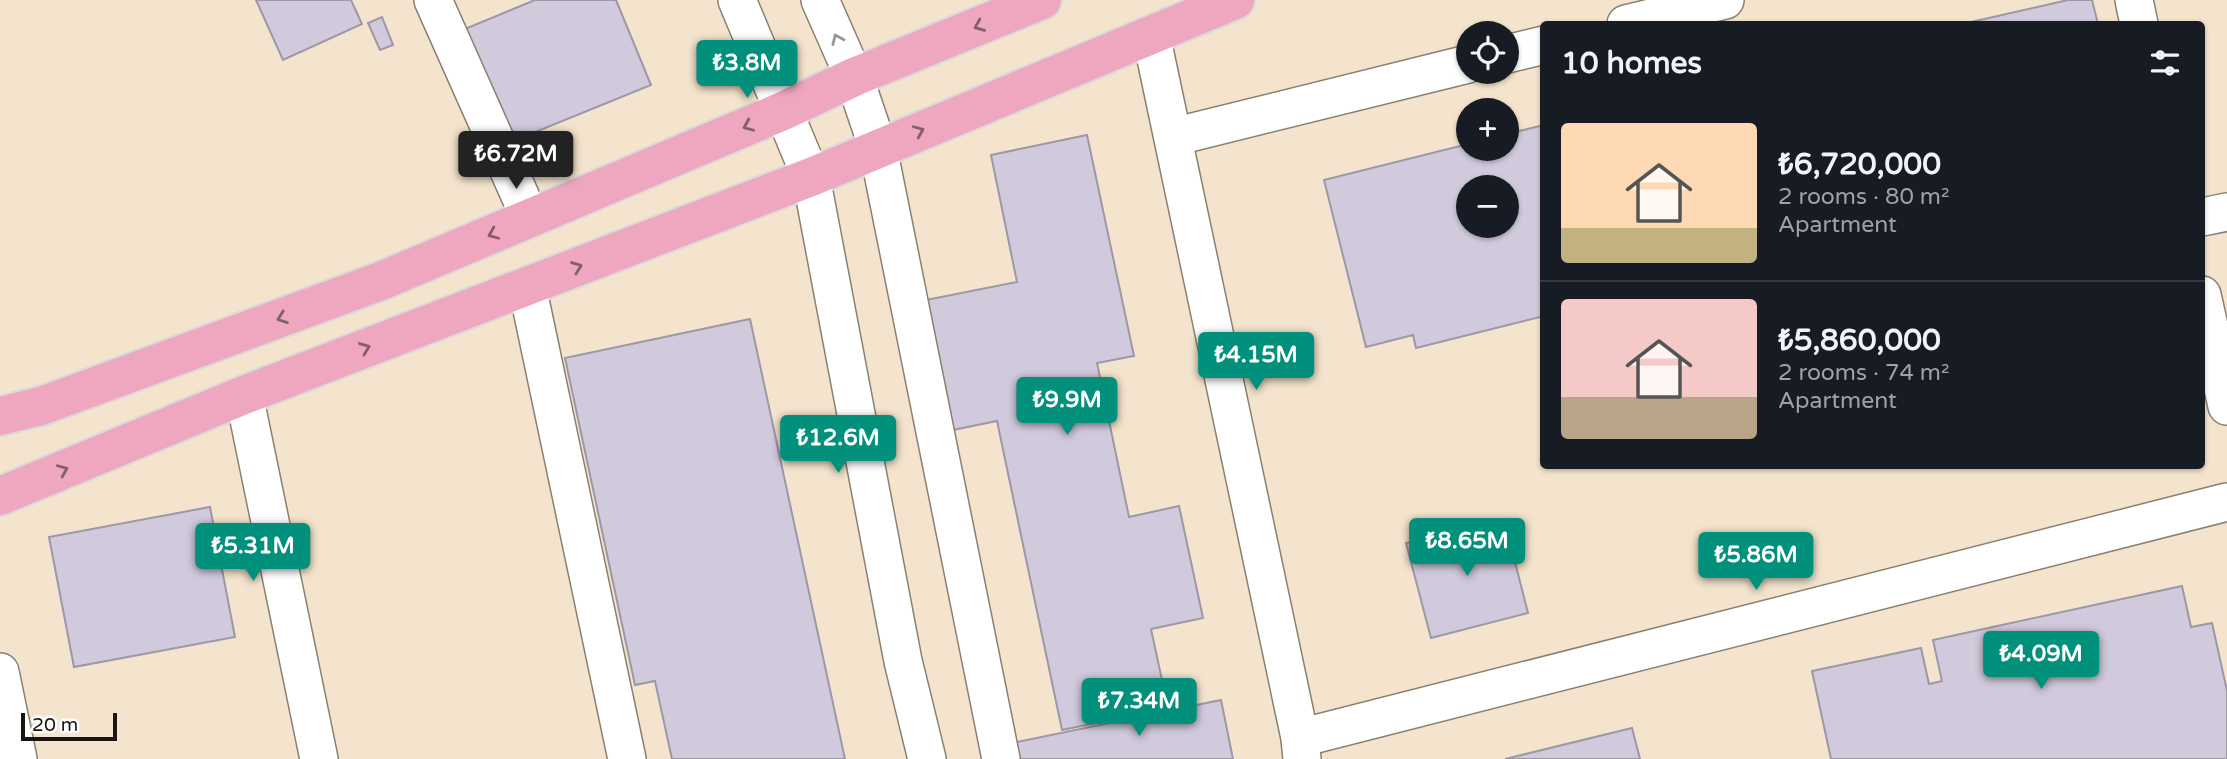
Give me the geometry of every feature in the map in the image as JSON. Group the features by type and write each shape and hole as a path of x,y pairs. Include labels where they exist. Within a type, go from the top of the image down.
{"main road":[{"path":"0,416 41,406 381,281 783,111 854,77 1042,0"},
{"path":"0,496 244,395 811,177 1235,0"}],"street":[{"path":"433,0 530,218"},
{"path":"737,0 811,177 903,662 927,759"},
{"path":"820,0 854,77 878,148 1001,759"},
{"path":"1638,21 1726,0"},
{"path":"2134,0 2139,21"},
{"path":"1151,35 1301,749 2227,502"},
{"path":"1519,51 1540,46"},
{"path":"1173,137 1456,67"},
{"path":"2205,216 2227,212"},
{"path":"527,286 627,759"},
{"path":"2205,308 2227,406"},
{"path":"244,395 319,759"},
{"path":"0,672 18,759"}],"shaded area":[{"path":"0,0 2227,0 2227,759 0,759"}],"building":[{"path":"256,0 351,0 362,24 283,60"},
{"path":"535,0 616,0 651,85 506,144 460,31"},
{"path":"2068,0 2092,0 2097,21 1975,21"},
{"path":"382,17 393,45 380,50 368,23"},
{"path":"1540,126 1540,317 1416,348 1413,335 1366,347 1324,180 1456,147 1456,161 1519,161 1519,131"},
{"path":"1087,135 1134,356 1097,363 1129,517 1179,506 1203,618 1151,629 1168,708 1062,730 997,421 953,430 926,300 1017,282 991,155"},
{"path":"750,319 845,759 672,759 655,681 635,685 565,358"},
{"path":"210,507 235,637 74,667 49,537"},
{"path":"1504,519 1528,613 1431,638 1406,543"},
{"path":"2182,586 2191,627 2212,623 2227,691 2227,759 1831,759 1812,671 1921,648 1929,684 1942,681 1933,640"},
{"path":"1221,700 1233,759 1010,759 1007,744"},
{"path":"1632,728 1640,759 1505,759"}]}
